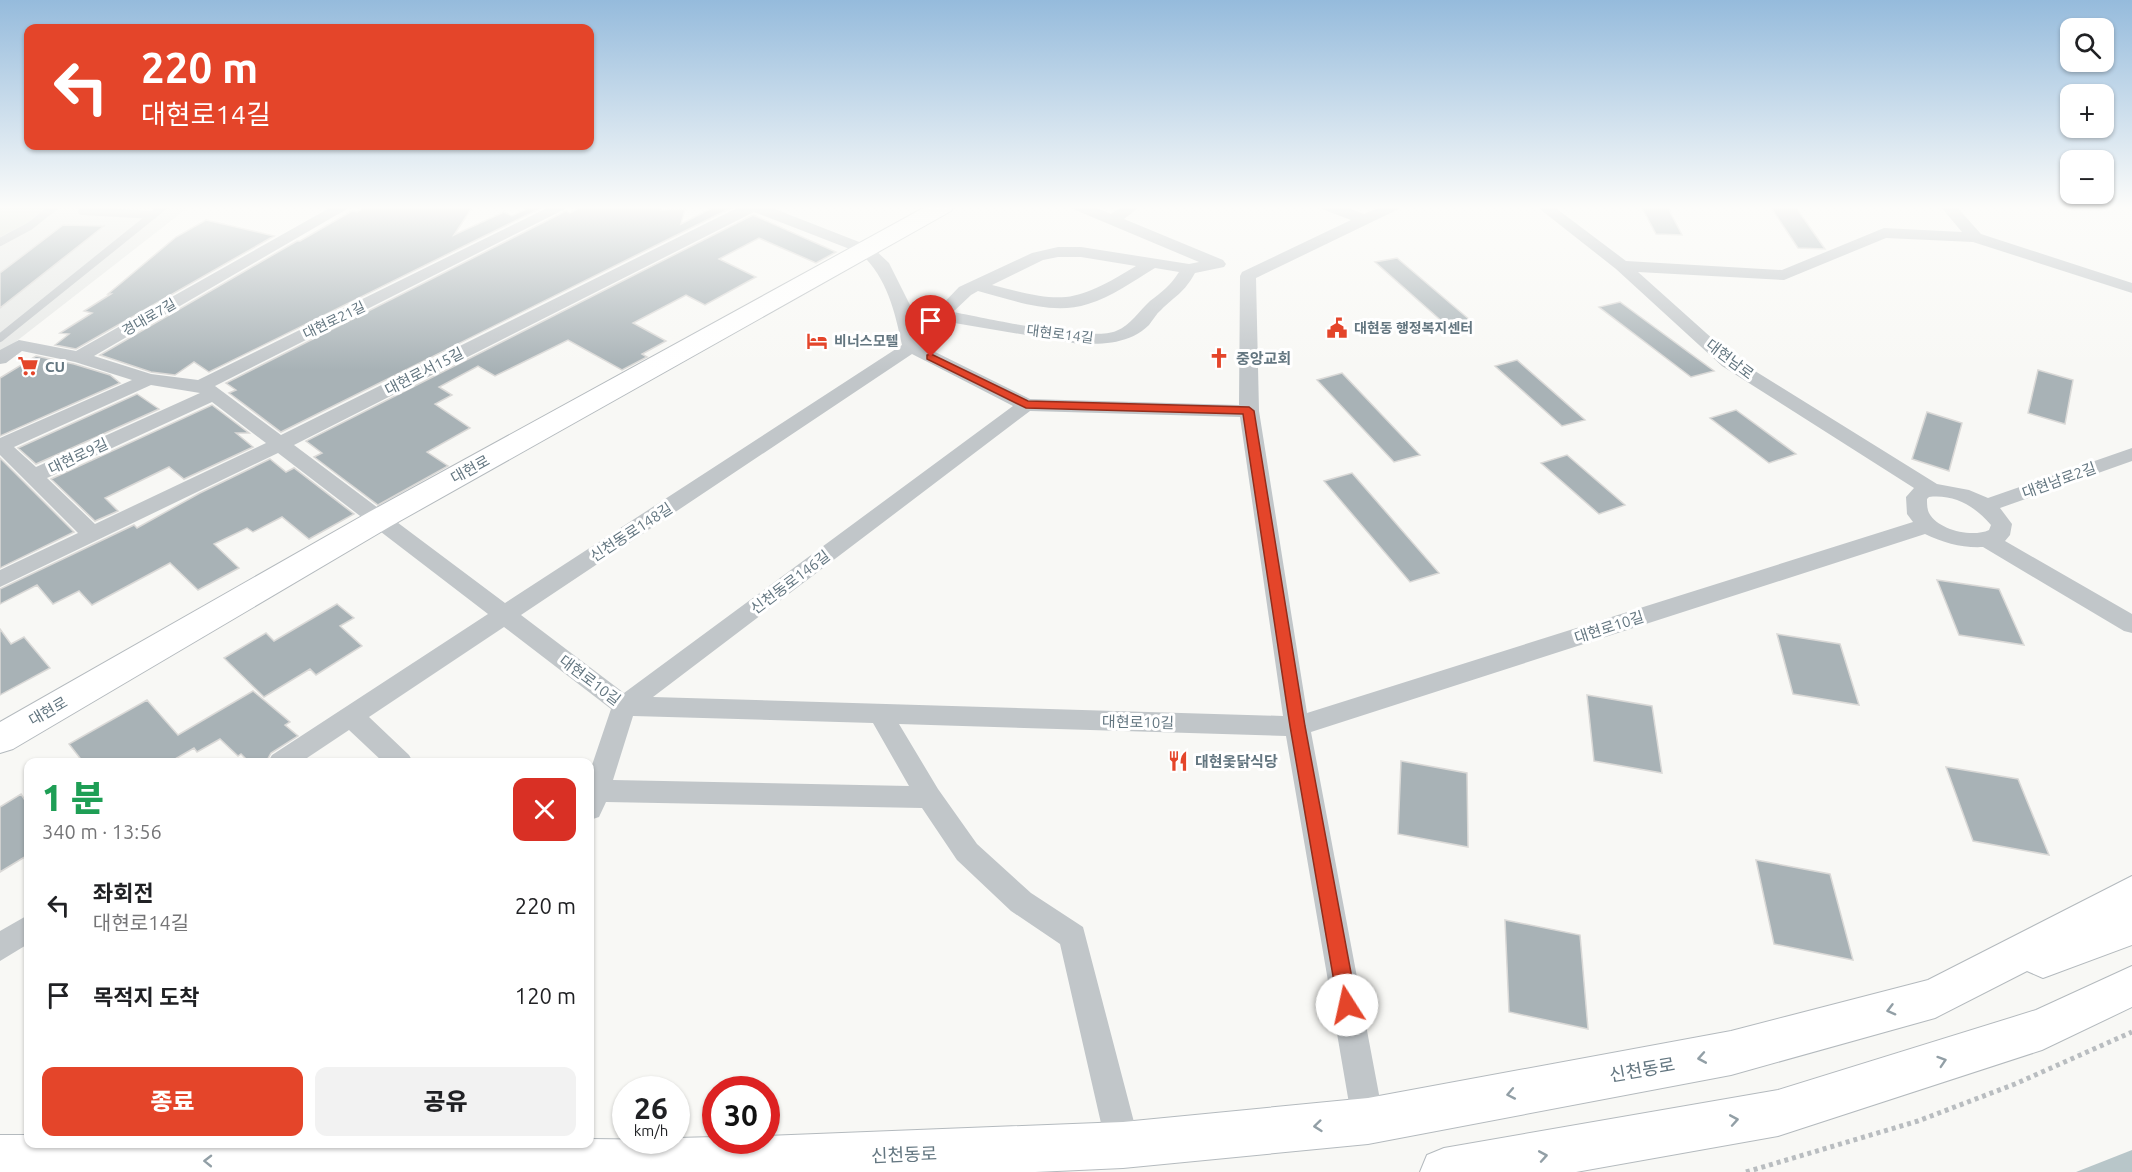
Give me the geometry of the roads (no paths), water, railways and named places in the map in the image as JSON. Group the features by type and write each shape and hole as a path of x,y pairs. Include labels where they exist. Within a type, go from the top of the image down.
{"main road":[{"name":"대현로","path":"0,739 380,519 847,261"},
{"name":"신천동로","path":"397,1172 480,1154 796,1159 1123,1145 1368,1121 1731,1053 1935,999 2132,894"},
{"path":"1935,999 2132,927"},
{"path":"1443,1172 1778,1113 2042,1029 2132,986"},
{"path":"0,1158 480,1154"}],"street":[{"name":"경대로7길","path":"79,357 249,261"},
{"name":"대현로21길","path":"207,390 458,261"},
{"name":"대현로서15길","path":"0,579 280,444 644,261"},
{"path":"878,261 903,309 912,347 1026,405 1249,411"},
{"path":"940,316 965,291 1028,261"},
{"path":"1137,261 1189,269 1217,263"},
{"path":"1211,261 1248,276 1279,261"},
{"name":"대현남로","path":"1615,261 1728,362 1932,490"},
{"path":"1622,266 1784,275 1818,261"},
{"path":"2048,261 2132,288"},
{"path":"977,286 1032,299 1061,303 1081,302 1152,263"},
{"name":"대현로14길","path":"903,309 1078,339 1106,339 1123,335 1142,322 1154,307 1178,288 1189,269"},
{"path":"1248,276 1249,411 1297,726 1368,1121"},
{"path":"0,359 19,345 79,357 149,379 207,390 380,519"},
{"name":"신천동로148길","path":"287,758 912,347"},
{"name":"대현로9길","path":"149,379 1,445 34,476 207,390"},
{"name":"신천동로146길","path":"624,706 1026,405"},
{"name":"대현남로2길","path":"1986,506 2132,454"},
{"path":"34,476 93,535"},
{"path":"1995,536 2001,523 1986,506 1959,494 1932,490 1916,497 1914,504 1916,512 1929,525 1948,536 1963,540 1995,536 2132,607"},
{"name":"대현로10길","path":"380,519 624,706 1297,726 1929,525"},
{"path":"1995,536 2132,626"},
{"path":"594,791 624,706"},
{"path":"881,715 929,797 967,852 1021,902 1073,936 1123,1145"},
{"path":"351,716 396,758"},
{"path":"594,797 929,797"},
{"path":"0,947 24,931"}],"lane":[{"path":"0,338 96,261"}],"place":[{"name":"대현동 행정복지센터","path":"1337,328"},
{"name":"비너스모텔","path":"817,341"},
{"name":"중앙교회","path":"1219,358"},
{"name":"CU","path":"28,366"},
{"name":"대현옻닭식당","path":"1178,761"}]}
